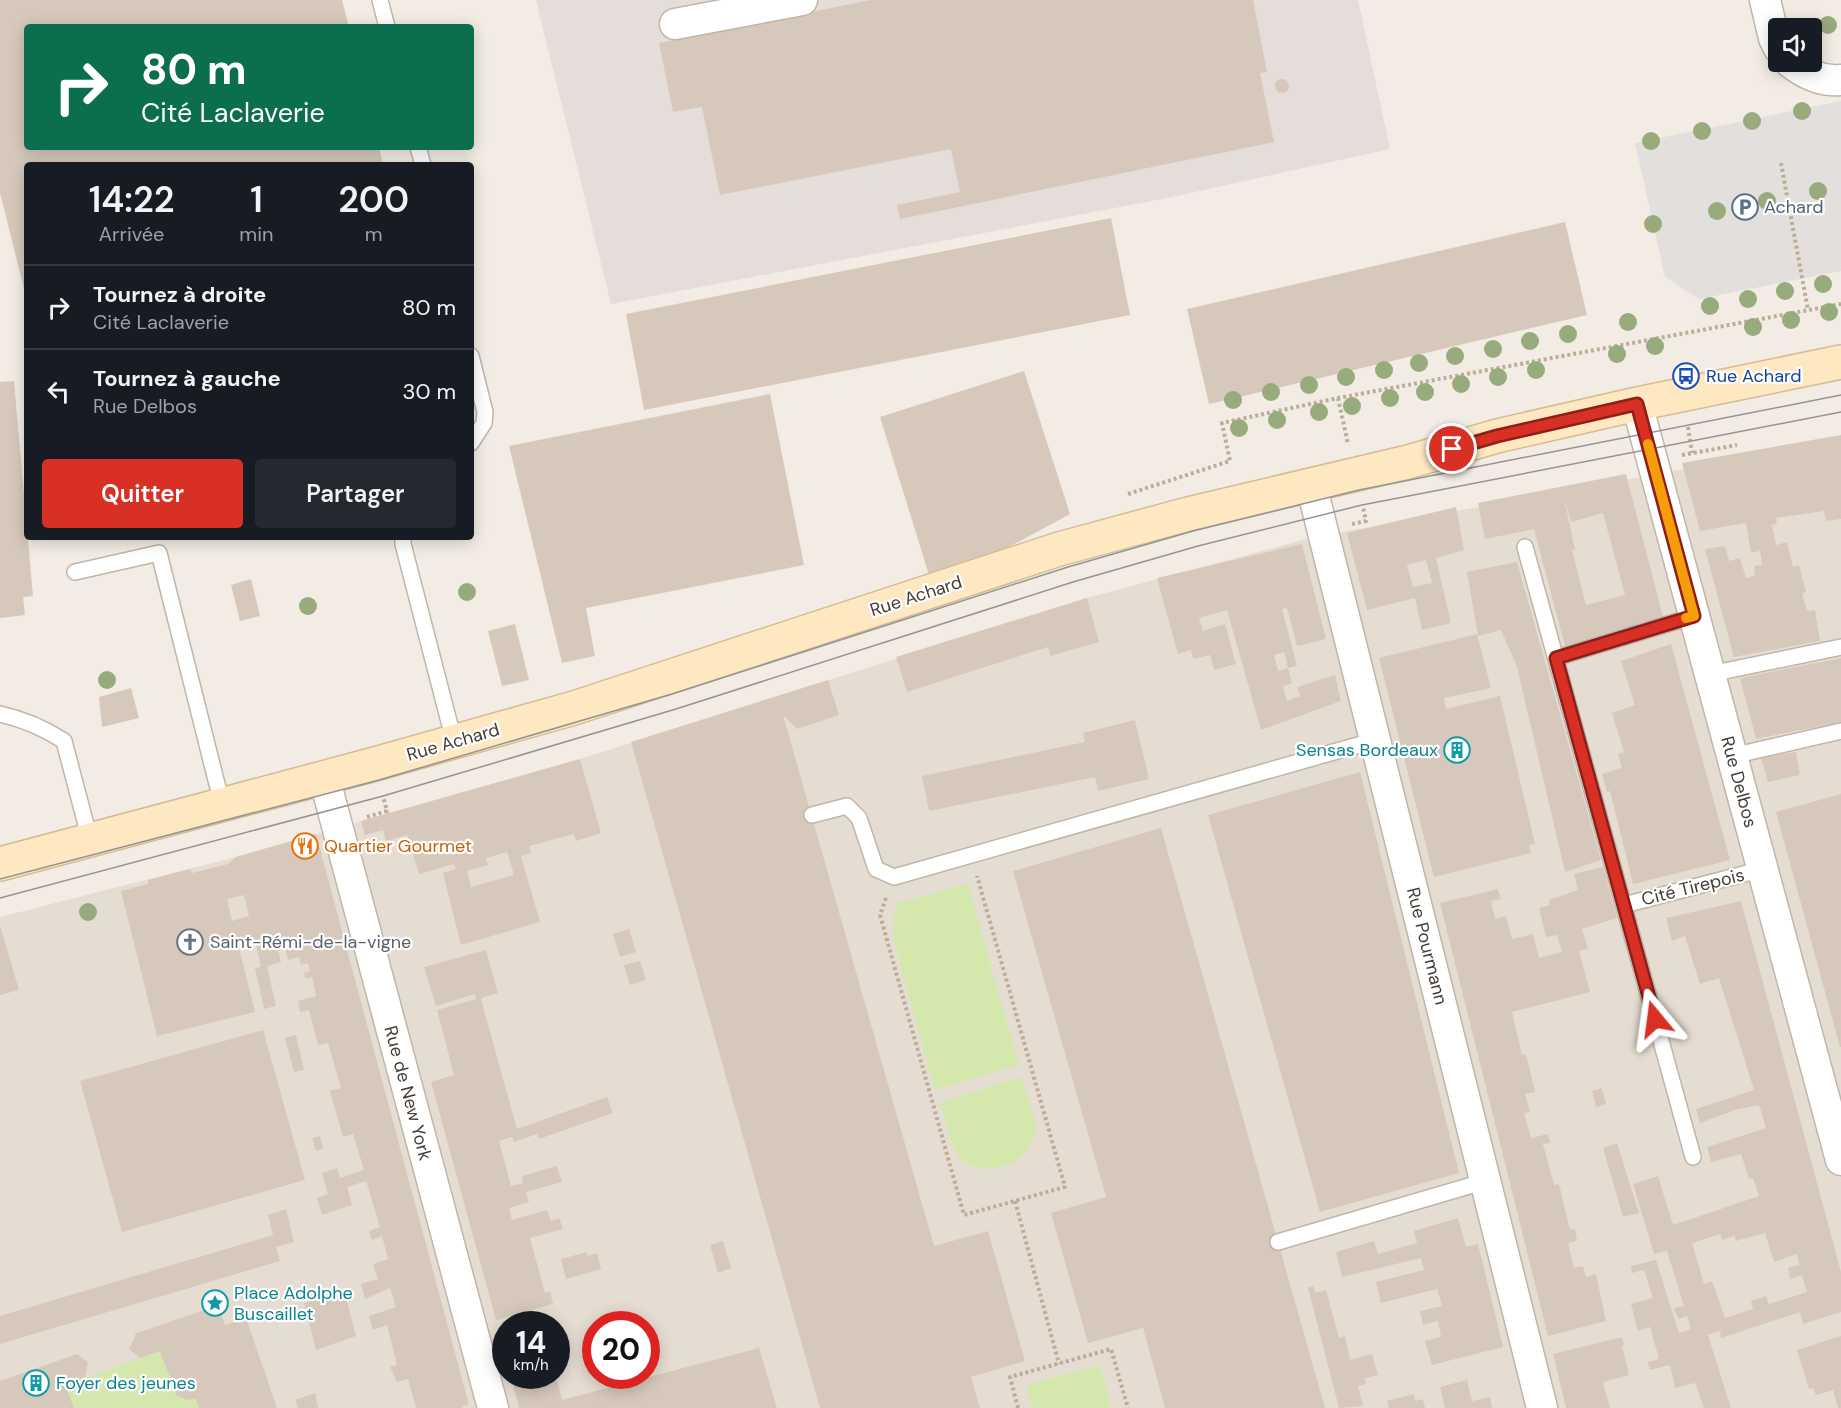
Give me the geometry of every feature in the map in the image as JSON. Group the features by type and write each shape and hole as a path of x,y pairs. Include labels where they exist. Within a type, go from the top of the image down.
{"street":[{"path":"675,24 802,0"},
{"path":"1765,0 1769,18"},
{"path":"1805,72 1824,80 1841,80"},
{"name":"Rue Achard","path":"0,864 375,764 574,708 1059,549 1130,529 1408,462 1497,436 1637,404 1841,362"},
{"name":"Rue Delbos","path":"1637,404 1841,1160"},
{"name":"Rue Pourmann","path":"1311,484 1542,1408"},
{"name":"Rue de New York","path":"324,777 493,1408"}],"lane":[{"path":"380,0 386,24"},
{"path":"474,368 485,412 484,423 474,438"},
{"path":"403,540 454,741"},
{"name":"Cité Tirepois","path":"1525,547 1693,1157"},
{"path":"75,572 159,553 222,804"},
{"path":"1556,658 1694,616"},
{"path":"1710,674 1841,647"},
{"path":"0,714 18,718 64,741 90,840"},
{"path":"1732,756 1841,731"},
{"path":"812,815 847,806 859,818 876,869 894,877 1376,740"},
{"name":"Cité Tirepois","path":"1624,905 1763,869"},
{"path":"1278,1242 1486,1181"}],"path":[{"path":"1780,163 1808,310"},
{"path":"1120,496 1230,461 1222,423 1338,398 1841,304"},
{"path":"1652,460 1737,445"},
{"path":"337,825 387,811 375,764"},
{"path":"894,877 880,915 964,1215 1065,1187 971,855"},
{"path":"1015,1201 1059,1364"},
{"path":"1018,1408 1010,1377 1111,1349 1128,1408"}],"shaded area":[{"path":"536,0 1358,0 1390,149 1167,198 611,304"},
{"name":"Achard","path":"1841,101 1841,271 1699,299 1665,277 1635,143"},
{"path":"1841,440 1841,1408 0,1408 0,917 236,857 580,759 1087,598 1310,538"}],"green space":[{"path":"968,884 1019,1065 935,1090 895,946 893,930 895,914 897,903"},
{"path":"1022,1077 1037,1128 1027,1151 1019,1159 1002,1167 984,1169 968,1164 961,1159 954,1148 940,1102"},
{"path":"160,1351 180,1398 196,1399 199,1408 74,1408 65,1385"},
{"path":"1100,1365 1111,1408 1032,1408 1026,1385"}],"building":[{"path":"0,0 342,0 348,24 24,24 24,150 380,150 382,162 24,162 24,289 0,193"},
{"path":"871,0 1253,0 1267,72 1260,73 1274,142 900,219 897,205 960,192 951,149 720,195 702,107 673,112 659,43"},
{"path":"1282,79 1287,81 1289,86 1287,91 1282,93 1277,91 1275,86 1277,81"},
{"path":"1111,218 1130,315 644,410 626,314"},
{"path":"1565,222 1587,315 1209,404 1187,309"},
{"path":"1024,371 1070,514 996,554 929,575 880,417"},
{"path":"14,381 24,494 24,540 28,540 33,596 23,597 25,615 0,618 0,382"},
{"path":"770,394 804,565 586,608 595,656 562,663 509,446"},
{"path":"1841,435 1841,519 1826,521 1824,511 1776,518 1777,524 1772,525 1776,545 1787,542 1793,567 1799,565 1806,592 1802,593 1807,611 1815,610 1820,641 1734,657 1705,549 1725,546 1729,561 1740,558 1746,578 1755,576 1754,566 1762,565 1760,551 1751,553 1746,523 1700,531 1682,463"},
{"path":"1626,474 1663,617 1566,650 1534,529 1485,539 1478,503","holes":["1564,497 1571,522 1603,513 1625,595 1586,605 1572,550 1575,550"]},
{"path":"1456,507 1464,550 1436,558 1451,623 1422,630 1415,598 1367,610 1347,533","holes":["1426,560 1432,583 1413,587 1407,565"]},
{"path":"1302,544 1326,639 1297,646 1287,608 1282,609 1297,666 1288,668 1292,683 1283,686 1287,701 1300,696 1297,687 1335,675 1341,701 1261,730 1227,610 1199,618 1203,631 1225,624 1236,664 1214,670 1210,655 1193,659 1191,650 1178,654 1157,578","holes":["1284,652 1288,668 1278,671 1274,655"]},
{"path":"1517,562 1601,860 1565,872 1517,667 1501,630 1478,636 1467,572"},
{"path":"251,579 260,616 240,621 231,585"},
{"path":"1087,598 1099,642 1050,656 1048,647 907,692 896,657"},
{"path":"515,624 529,680 502,686 488,631"},
{"path":"1477,634 1491,688 1444,698 1446,709 1500,696 1535,844 1529,845 1531,853 1434,877 1379,658"},
{"path":"1671,644 1730,860 1633,884 1610,791 1607,792 1602,774 1622,768 1618,754 1624,752 1612,713 1635,705 1621,661"},
{"path":"1841,658 1841,722 1756,739 1740,678"},
{"path":"828,680 839,715 797,729 783,715 934,1246 988,1231 1025,1361 971,1377 980,1408 820,1408 631,742"},
{"path":"131,688 139,718 102,727 99,697"},
{"path":"1135,720 1149,779 1098,791 1095,777 929,811 922,776 1085,742 1083,733"},
{"path":"1796,752 1800,775 1768,782 1761,758"},
{"path":"580,759 601,833 576,841 574,834 529,846 531,853 521,856 540,922 461,945 443,873 456,869 454,864 419,874 407,835 386,841 383,830 365,835 361,821","holes":["507,852 514,875 471,887 467,871 488,865 486,858"]},
{"path":"1360,772 1459,1173 1320,1212 1208,815"},
{"path":"1841,794 1841,1047 1840,1047 1776,812"},
{"path":"1161,828 1325,1408 1165,1408 1143,1328 1088,1343 1051,1213 1106,1197 1013,871"},
{"path":"316,834 469,1405 462,1406 463,1408 416,1408 408,1379 397,1382 390,1367 397,1365 387,1325 373,1330 369,1316 396,1307 390,1288 365,1299 361,1284 378,1279 373,1264 388,1259 382,1236 372,1240 369,1231 380,1227 366,1181 347,1187 352,1205 322,1215 317,1198 328,1194 322,1173 337,1168 340,1178 364,1170 353,1134 343,1137 330,1091 341,1088 328,1043 318,1045 309,1010 300,1012 298,1001 316,996 312,977 306,979 304,973 310,971 308,963 301,965 299,957 288,960 284,944 277,946 281,962 267,966 276,1006 264,1009 255,968 261,967 255,940 238,944 255,1012 157,1036 121,891 148,884 148,880 190,869 192,873 228,864 236,857","holes":["244,895 249,916 232,921 227,899"]},
{"path":"1603,867 1617,918 1582,929 1588,949 1579,951 1590,992 1512,1012 1522,1055 1526,1054 1535,1092 1525,1094 1530,1112 1524,1113 1531,1138 1548,1134 1550,1143 1543,1144 1554,1185 1559,1184 1570,1230 1575,1229 1577,1241 1568,1243 1574,1268 1583,1266 1586,1277 1596,1274 1606,1321 1548,1336 1440,903 1498,889 1501,899 1491,901 1495,919 1506,916 1512,939 1533,934 1539,958 1562,952 1557,935 1546,937 1539,908 1550,905 1549,900 1578,890 1574,874"},
{"path":"1741,901 1841,1272 1841,1312 1803,1324 1800,1312 1721,1338 1720,1331 1708,1335 1731,1408 1704,1408 1695,1383 1675,1388 1670,1365 1650,1370 1647,1362 1659,1359 1650,1327 1638,1331 1631,1304 1653,1298 1644,1270 1632,1273 1631,1266 1656,1260 1679,1333 1691,1329 1687,1316 1678,1319 1674,1308 1684,1306 1667,1251 1654,1254 1633,1184 1658,1176 1673,1225 1759,1196 1753,1178 1749,1179 1741,1154 1711,1162 1707,1147 1766,1128 1759,1105 1738,1109 1700,1123 1696,1109 1754,1090 1719,978 1700,984 1685,936 1672,941 1666,918","holes":["1765,1233 1774,1262 1797,1254 1799,1265 1788,1268 1790,1279 1802,1275 1807,1292 1769,1304 1766,1296 1751,1301 1753,1309 1725,1318 1712,1281 1704,1284 1692,1243 1720,1234 1722,1240 1734,1236 1736,1241"]},
{"path":"0,925 19,990 0,995"},
{"path":"629,929 636,952 620,957 613,934"},
{"path":"486,950 498,993 481,999 517,1129 607,1097 613,1113 539,1139 537,1134 514,1142 512,1137 499,1141 511,1186 523,1183 522,1176 557,1166 562,1182 526,1192 529,1202 509,1208 512,1220 547,1210 551,1221 559,1218 563,1229 530,1238 545,1293 550,1291 553,1304 528,1311 494,1311 431,1082 454,1075 437,1010 476,999 475,994 436,1006 424,967"},
{"path":"640,961 646,980 630,985 624,965"},
{"path":"263,1030 305,1180 122,1232 80,1081"},
{"path":"296,1035 304,1070 294,1072 285,1038"},
{"path":"1602,1088 1606,1104 1596,1107 1592,1091"},
{"path":"320,1136 323,1148 316,1151 312,1138"},
{"path":"1617,1143 1639,1213 1623,1217 1603,1148"},
{"path":"286,1209 294,1242 276,1247 280,1261 0,1344 0,1316 273,1235 268,1215"},
{"path":"1458,1218 1466,1247 1478,1244 1503,1347 1432,1365 1425,1341 1441,1337 1438,1321 1423,1325 1420,1311 1442,1306 1437,1289 1381,1303 1376,1282 1424,1270 1421,1258 1342,1277 1336,1252 1374,1241 1378,1254 1417,1243 1414,1231"},
{"path":"723,1241 731,1268 718,1273 710,1245"},
{"path":"587,1252 587,1256 597,1253 601,1269 566,1279 561,1259"},
{"path":"1313,1286 1315,1293 1326,1290 1339,1338 1345,1336 1350,1360 1372,1354 1378,1375 1365,1378 1366,1384 1358,1386 1363,1406 1339,1408 1308,1288"},
{"path":"344,1290 356,1336 316,1350 304,1303"},
{"path":"216,1307 220,1310 225,1325 246,1318 277,1408 199,1408 196,1399 188,1400 177,1396 160,1351 140,1358 129,1349 136,1335 134,1334"},
{"path":"1841,1336 1841,1408 1838,1408 1833,1390 1816,1395 1813,1388 1809,1389 1797,1350"},
{"path":"1622,1337 1629,1375 1603,1382 1610,1408 1566,1408 1553,1354"},
{"path":"759,1348 777,1408 519,1408 514,1389 559,1389 562,1400 604,1389 660,1389 660,1374"},
{"name":"Foyer des jeunes","path":"77,1354 88,1362 85,1378 65,1385 74,1408 0,1408 0,1381"},
{"path":"1467,1380 1472,1401 1490,1397 1492,1408 1445,1408 1440,1387"},
{"path":"315,1393 318,1408 298,1408 295,1400"},
{"path":"1414,1394 1415,1401 1423,1399 1425,1408 1389,1408 1387,1401"}],"tram line":[{"path":"0,879 379,780 672,694 1068,567 1193,531 1359,490 1841,395"},
{"path":"0,898 383,796 676,709 1073,582 1198,546 1362,505 1841,412"}],"slow traffic":[{"path":"1648,444 1694,616 1686,618"}],"place":[{"name":"Achard","path":"1745,207"},
{"name":"Rue Achard","path":"1686,376"},
{"name":"Sensas Bordeaux","path":"1457,750"},
{"name":"Quartier Gourmet","path":"305,846"},
{"name":"Saint-Rémi-de-la-vigne","path":"190,942"},
{"name":"Place Adolphe Buscaillet","path":"215,1303"},
{"name":"Foyer des jeunes","path":"36,1383"}],"route":[{"path":"1452,449 1497,436 1637,404 1694,616 1556,658 1655,1019"}]}
